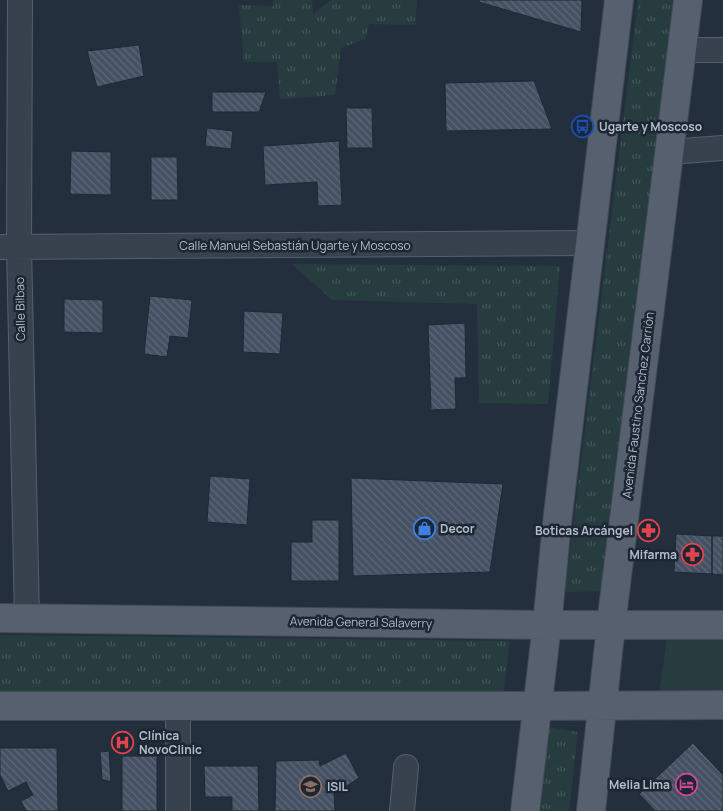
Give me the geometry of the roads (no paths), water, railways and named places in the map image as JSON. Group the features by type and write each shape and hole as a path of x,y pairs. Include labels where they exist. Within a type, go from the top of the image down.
{"main road":[{"path":"525,811 557,523 620,0"},
{"name":"Avenida Faustino Sanchez Carrión","path":"591,811 611,625 688,0"},
{"name":"Avenida General Salaverry","path":"0,618 547,625 723,625"},
{"path":"0,706 723,705"}],"street":[{"name":"Calle Bilbao","path":"20,0 10,247 27,618"},
{"path":"682,50 723,50"},
{"path":"670,152 723,148"},
{"name":"Calle Manuel Sebastián Ugarte y Moscoso","path":"10,247 590,243"},
{"path":"178,706 178,811"},
{"path":"402,811 406,767"}],"place":[{"name":"Ugarte y Moscoso","path":"583,126"},
{"name":"Decor","path":"424,528"},
{"name":"Boticas Arcángel","path":"649,530"},
{"name":"Mifarma","path":"693,554"},
{"name":"Clínica NovoClinic","path":"123,742"},
{"name":"Melia Lima","path":"686,784"},
{"name":"ISIL","path":"311,786"}]}
